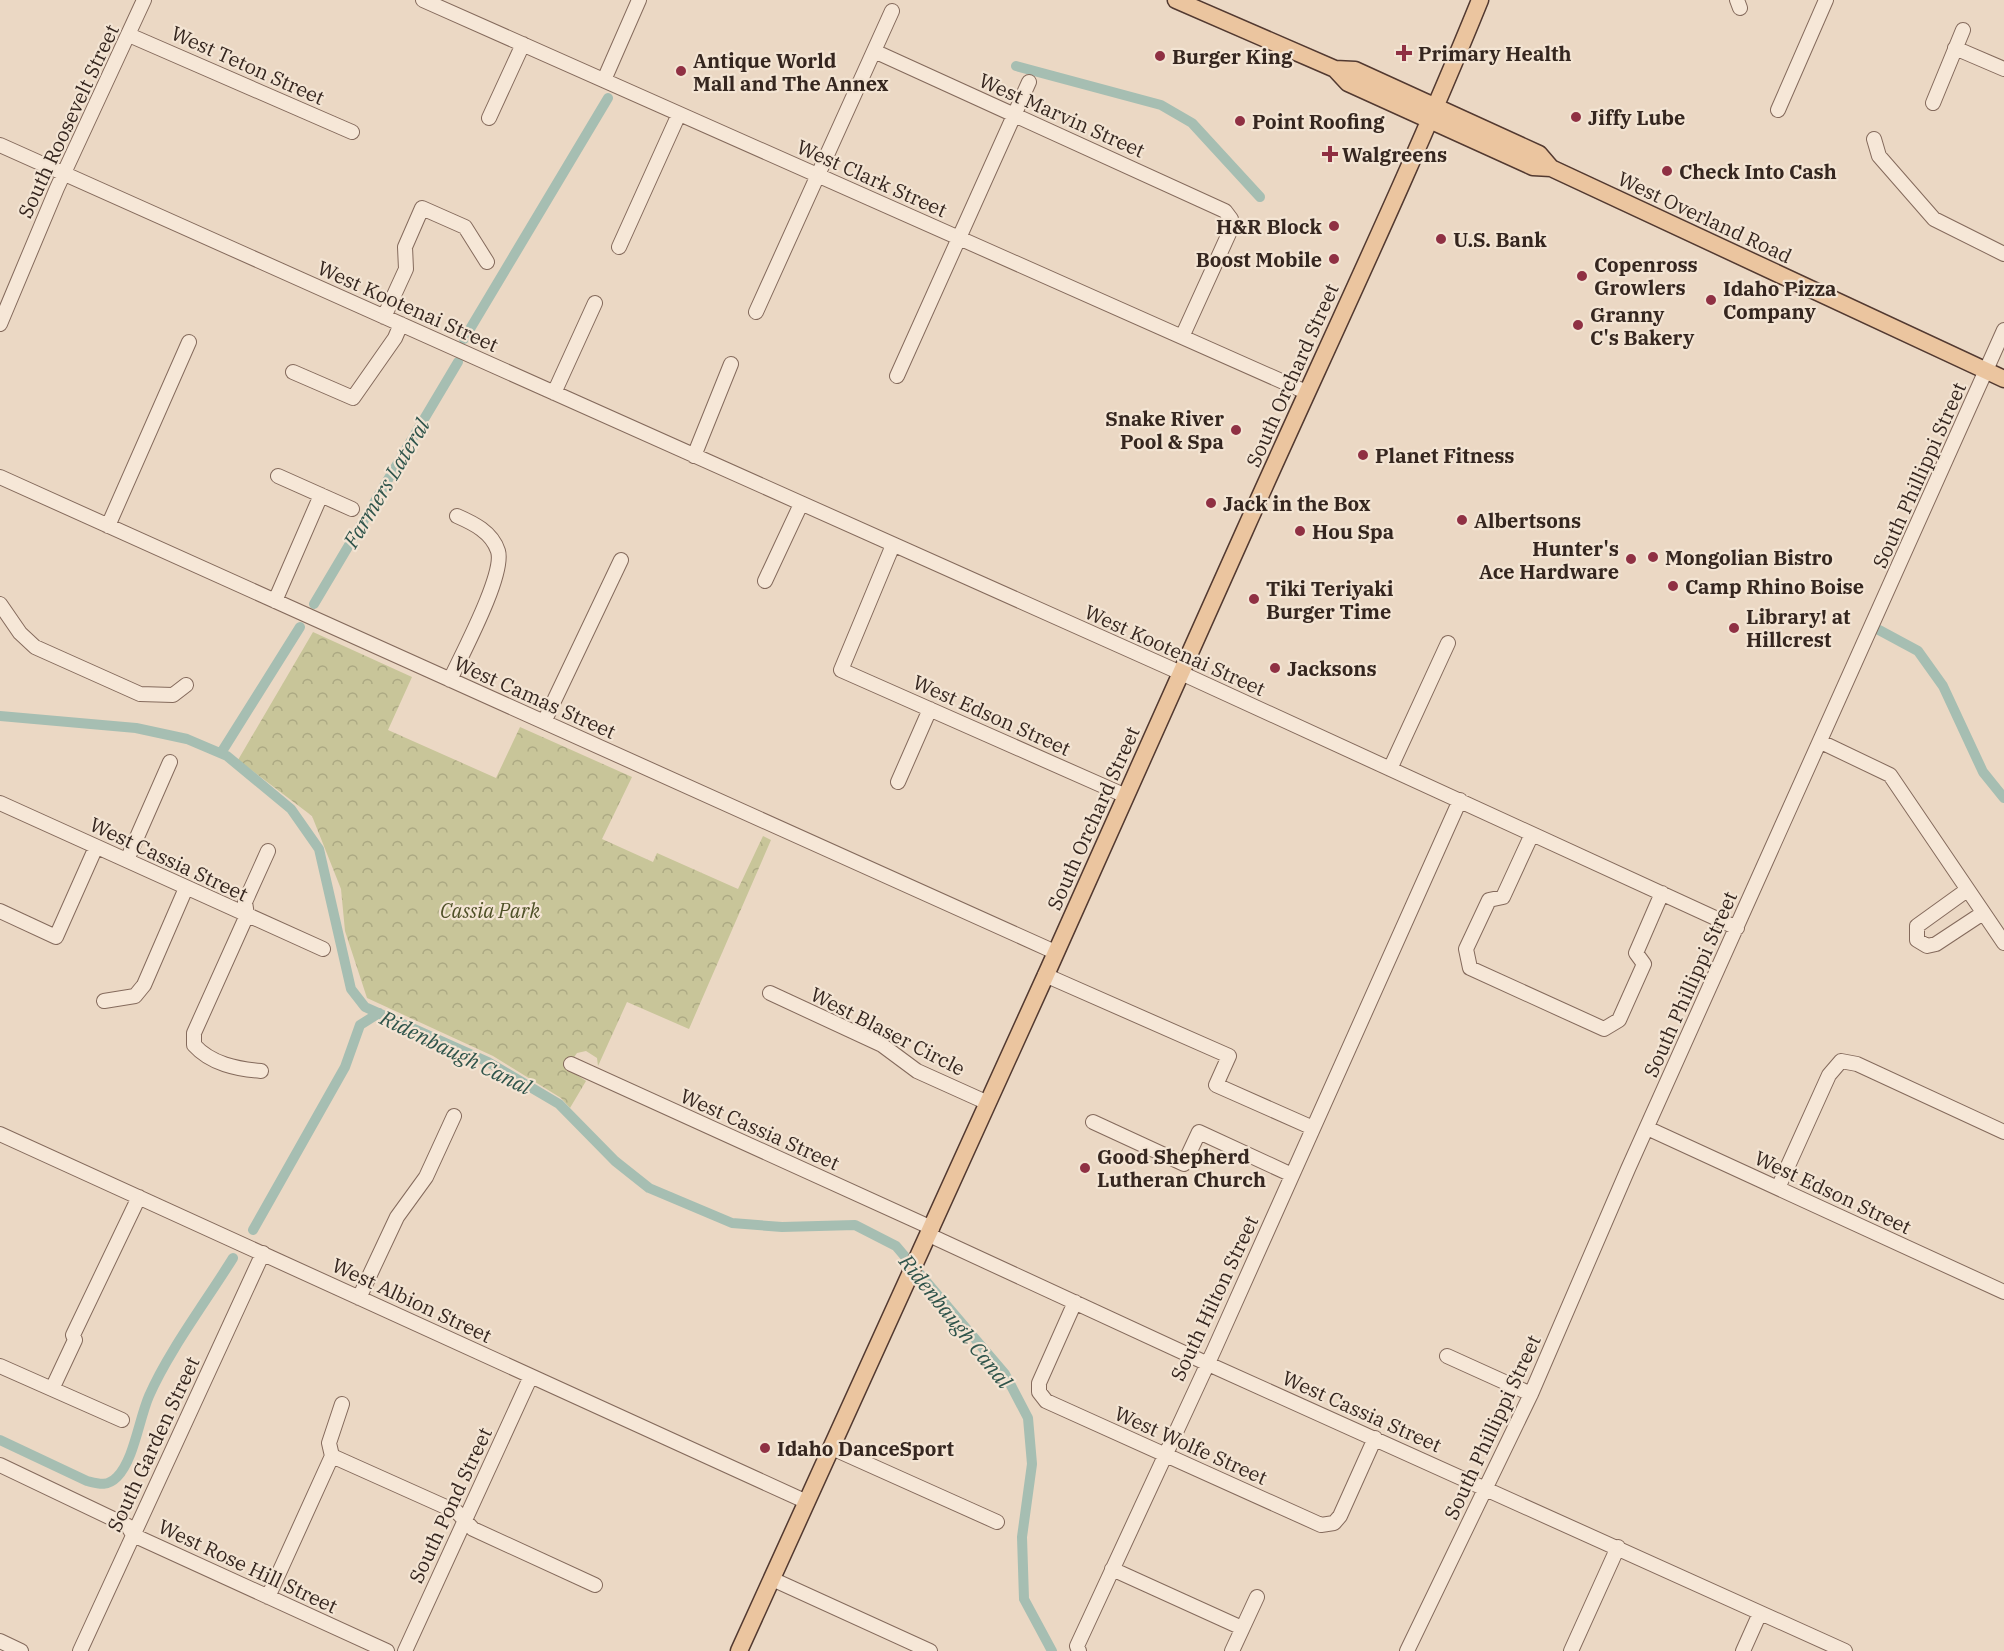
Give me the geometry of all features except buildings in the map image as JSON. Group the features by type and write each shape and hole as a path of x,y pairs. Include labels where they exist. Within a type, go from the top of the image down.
{"main road":[{"name":"West Overland Road","path":"1176,0 1335,69 1348,83 1434,114 1533,167 1551,168 2004,379"},
{"name":"South Orchard Street","path":"739,1651 931,1232 1306,392 1434,114 1480,0"}],"street":[{"name":"South Roosevelt Street","path":"0,324 64,173 144,0"},
{"name":"West Clark Street","path":"423,0 1306,392"},
{"path":"604,80 639,0"},
{"path":"1778,110 1826,0"},
{"path":"756,312 892,10"},
{"path":"1933,103 1963,30"},
{"name":"West Teton Street","path":"129,35 352,132"},
{"path":"489,118 523,44"},
{"path":"1955,48 2004,69"},
{"name":"West Marvin Street","path":"874,51 1225,211 1231,219 1231,229 1182,337"},
{"path":"897,376 1029,82"},
{"path":"619,247 679,114"},
{"path":"1874,139 1879,156 1934,219 2004,254"},
{"name":"West Kootenai Street","path":"0,146 1181,673 1737,928"},
{"path":"384,317 406,269 405,247 422,208 465,227 487,262"},
{"path":"554,393 595,303"},
{"path":"293,372 353,398 395,338 400,324"},
{"name":"South Phillippi Street","path":"1407,1651 1531,1394 1647,1128 2004,330"},
{"path":"108,526 189,342"},
{"path":"694,456 731,364"},
{"path":"278,476 352,509"},
{"name":"West Camas Street","path":"0,477 108,526 276,597 450,680 1055,952"},
{"path":"276,597 321,495"},
{"path":"765,581 801,504"},
{"path":"450,680 498,574 498,550 480,526 457,516"},
{"name":"West Edson Street","path":"893,545 841,670 1126,796"},
{"path":"544,722 621,560"},
{"path":"0,604 20,633 35,647 140,694 173,695 186,685"},
{"path":"1390,769 1448,643"},
{"path":"898,782 930,709"},
{"path":"1821,742 1887,772 2004,944"},
{"path":"127,860 170,762"},
{"name":"South Hilton Street","path":"1078,1649 1112,1569 1460,800"},
{"name":"West Cassia Street","path":"0,803 323,950"},
{"path":"1532,834 1503,897 1489,900 1466,950 1470,969 1604,1029 1619,1020 1644,964 1636,953 1662,893"},
{"path":"0,911 56,937 96,847"},
{"path":"261,1071 237,1070 202,1054 194,1045 194,1033 247,915 245,902 268,851"},
{"path":"104,1001 135,996 144,985 186,888"},
{"path":"1967,890 1917,926 1917,940 1926,946 1936,944 1983,913"},
{"path":"1045,975 1229,1056 1216,1085 1313,1128"},
{"name":"West Blaser Circle","path":"770,993 882,1045 917,1071 988,1102"},
{"path":"1778,1188 1829,1075 1841,1061 1857,1064 2004,1132"},
{"name":"West Cassia Street","path":"571,1064 1206,1363 1845,1651"},
{"path":"359,1298 397,1217 426,1177 454,1116"},
{"path":"1093,1122 1184,1164 1199,1132 1292,1175"},
{"name":"West Edson Street","path":"1647,1128 2004,1292"},
{"name":"West Albion Street","path":"0,1134 807,1502"},
{"path":"52,1389 75,1340 74,1335 139,1197"},
{"name":"South Garden Street","path":"80,1651 262,1254"},
{"name":"West Wolfe Street","path":"1075,1302 1039,1383 1039,1392 1046,1401 1321,1525 1334,1523 1340,1516 1375,1438"},
{"path":"1447,1356 1531,1394"},
{"path":"0,1366 122,1420"},
{"name":"South Pond Street","path":"405,1651 531,1376"},
{"path":"268,1597 332,1456 329,1443 342,1404"},
{"path":"832,1448 997,1522"},
{"path":"332,1456 457,1512 473,1529 595,1585"},
{"path":"0,1482 3,1467"},
{"name":"West Rose Hill Street","path":"3,1467 128,1526 133,1535 387,1651"},
{"path":"1571,1651 1618,1547"},
{"path":"1112,1569 1242,1628"},
{"path":"772,1579 930,1651"},
{"path":"1232,1651 1257,1597"},
{"path":"1743,1651 1760,1613"},
{"path":"0,1641 21,1651"}],"green space":[{"name":"Cassia Park","path":"313,632 412,677 388,730 496,778 520,727 632,777 602,839 653,862 657,853 738,889 763,836 771,840 689,1029 627,1002 598,1066 597,1058 586,1051 577,1053 572,1060 574,1073 586,1081 570,1108 561,1098 493,1056 367,998 345,931 341,889 312,816 238,760"}],"waterway":[{"name":"Farmers Lateral","path":"1016,66 1161,105 1192,123 1260,197"},
{"name":"Farmers Lateral","path":"464,339 608,98"},
{"name":"Farmers Lateral","path":"314,604 458,362"},
{"name":"Farmers Lateral","path":"221,753 300,627"},
{"name":"Farmers Lateral","path":"1879,630 1918,651 1943,686 1983,772 2004,798"},
{"name":"Ridenbaugh Canal","path":"0,716 136,728 187,739 227,756 291,809 319,849 351,989 365,1007 488,1062 559,1104 615,1161 649,1188 732,1223 782,1227 855,1225 896,1246 1005,1374 1028,1418 1032,1464 1022,1537 1024,1599 1052,1651"},
{"path":"253,1230 345,1067 360,1025 379,1013"},
{"path":"0,1440 87,1481 103,1484 117,1477 128,1460 145,1405 157,1379 233,1258"}],"place":[{"name":"Primary Health","path":"1404,53"},
{"name":"Burger King","path":"1160,56"},
{"name":"Antique World Mall and The Annex","path":"681,71"},
{"name":"Jiffy Lube","path":"1576,117"},
{"name":"Point Roofing","path":"1240,121"},
{"name":"Walgreens","path":"1330,154"},
{"name":"Check Into Cash","path":"1667,171"},
{"name":"H&R Block","path":"1334,226"},
{"name":"U.S. Bank","path":"1441,239"},
{"name":"Boost Mobile","path":"1334,259"},
{"name":"Copenross Growlers","path":"1582,276"},
{"name":"Idaho Pizza Company","path":"1711,300"},
{"name":"Granny C's Bakery","path":"1578,325"},
{"name":"Snake River Pool & Spa","path":"1236,430"},
{"name":"Planet Fitness","path":"1363,455"},
{"name":"Jack in the Box","path":"1211,503"},
{"name":"Albertsons","path":"1462,520"},
{"name":"Hou Spa","path":"1300,531"},
{"name":"Mongolian Bistro","path":"1653,557"},
{"name":"Hunter's Ace Hardware","path":"1631,559"},
{"name":"Camp Rhino Boise","path":"1673,586"},
{"name":"Tiki Teriyaki Burger Time","path":"1254,599"},
{"name":"Library! at Hillcrest","path":"1734,628"},
{"name":"Jacksons","path":"1275,668"},
{"name":"Good Shepherd Lutheran Church","path":"1085,1168"},
{"name":"Idaho DanceSport","path":"765,1448"}]}
